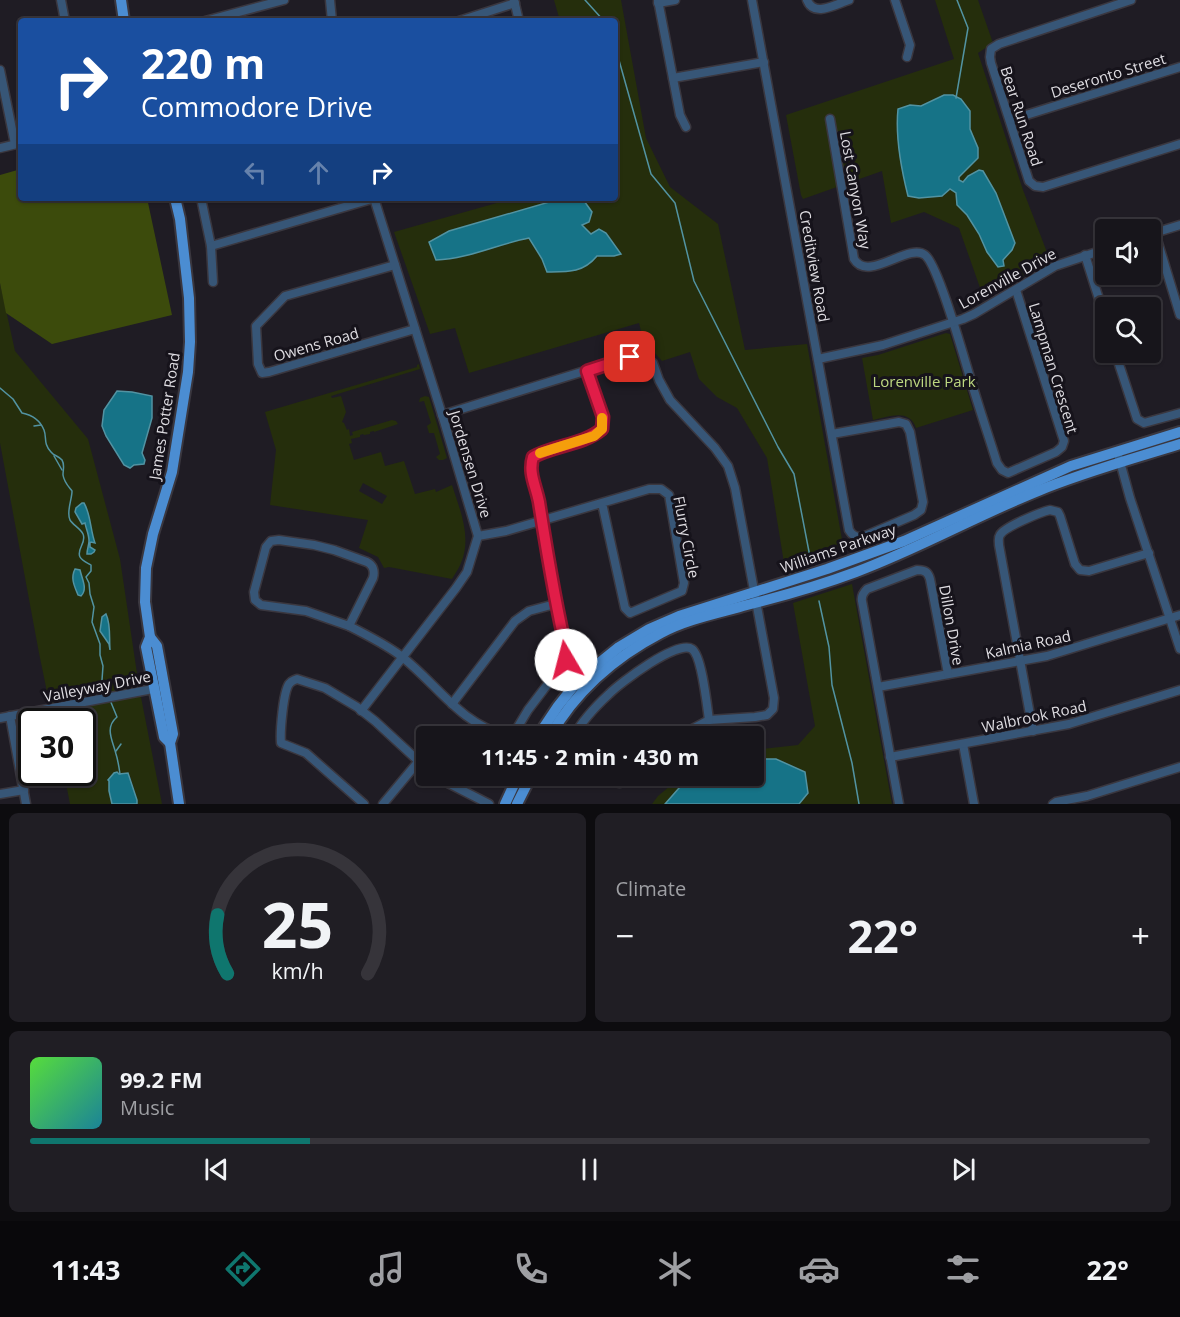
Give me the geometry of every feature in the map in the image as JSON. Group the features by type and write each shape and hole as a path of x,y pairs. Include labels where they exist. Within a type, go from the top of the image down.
{"main road":[{"path":"121,0 124,18"},
{"name":"James Potter Road","path":"176,201 180,219 189,298 188,382 172,472 153,534 146,568 145,602 150,637 146,646 173,734 170,743 179,804"},
{"name":"Williams Parkway","path":"1118,457 1180,432"},
{"name":"Williams Parkway","path":"556,726 578,696 602,672 663,632 903,541 1071,466 1180,444"},
{"name":"Williams Parkway","path":"543,726 573,687 619,647 649,629 679,616 756,598"},
{"path":"505,804 513,786"},
{"path":"517,804 526,786"}],"street":[{"path":"61,0 64,18"},
{"path":"216,18 284,0"},
{"path":"330,0 332,18"},
{"path":"675,0 658,2 680,115 686,127"},
{"name":"Creditview Road","path":"752,0 849,530 854,536 865,536 921,510 923,502 910,432 906,424 899,422 832,434"},
{"path":"807,0 808,5 820,10 849,0"},
{"path":"895,0 910,45 908,57"},
{"name":"Bear Run Road","path":"1131,0 999,44 991,49 991,63 1029,181 1039,187 1180,144"},
{"path":"468,18 514,2 518,18"},
{"path":"673,78 764,62"},
{"name":"Deseronto Street","path":"1010,120 1180,67"},
{"path":"0,70 18,143 0,148"},
{"name":"Lost Canyon Way","path":"830,119 856,263 868,267 915,252 925,254 930,260 953,322"},
{"path":"202,201 210,246 213,282"},
{"path":"210,246 364,201"},
{"name":"Jordensen Drive","path":"361,711 467,572 477,536 470,505 375,201"},
{"path":"1161,231 1180,225"},
{"name":"Lorenville Drive","path":"818,359 883,345 974,314 1055,266 1095,252"},
{"path":"1085,255 1098,297"},
{"path":"1161,258 1180,315"},
{"name":"Owens Road","path":"395,265 285,296 256,326 258,364 262,374 415,329"},
{"name":"Lampman Crescent","path":"953,322 997,463 1002,470 1008,473 1056,452 1062,447 1063,438 1016,290"},
{"path":"442,415 630,357 644,356 653,363 670,400 715,448 728,466 735,489 774,698 773,709 767,715 709,720 698,726"},
{"path":"1119,363 1137,419 1144,423 1180,413"},
{"path":"349,626 374,578 371,565 314,545 279,540 269,542 254,592 254,598 258,603 264,606 306,612 349,626 403,657 452,704 478,725 507,736 516,730 528,710 566,660 567,653 555,604 531,465 533,457 544,451 594,436 602,429 603,417 587,371"},
{"path":"1118,457 1180,649"},
{"name":"Flurry Circle","path":"477,536 506,531 649,489 661,489 669,495 684,583 682,591 630,613 625,608 602,503"},
{"path":"1033,731 999,541 1001,533 1050,510 1058,512 1076,564 1084,572 1149,553"},
{"name":"Dillon Drive","path":"878,687 862,601 863,594 867,589 917,570 927,572 930,579 948,674"},
{"path":"452,704 514,621 529,611 555,604"},
{"name":"Kalmia Road","path":"878,687 1058,654 1180,615"},
{"path":"581,726 610,693 638,670 671,651 687,647 692,649 699,658 709,720"},
{"path":"364,804 306,753 281,743 280,731 287,688 293,680 297,679 325,688 361,711 416,760"},
{"path":"878,687 899,804"},
{"name":"Valleyway Drive","path":"0,718 159,688"},
{"name":"Walbrook Road","path":"890,757 1081,721 1180,690"},
{"path":"10,716 26,804"},
{"path":"963,744 974,804"},
{"path":"1053,804 1087,796 1180,767"},
{"path":"383,804 416,771"},
{"path":"454,786 489,804"},
{"path":"0,794 24,790"}],"green space":[{"path":"554,0 621,0 646,138 670,187 718,224 745,350 807,344 843,545 785,569 767,458 737,408 717,397 699,379 690,352 662,361 652,350 645,347 639,323 469,373 455,328 430,334 394,232 503,201 618,201 618,18 559,18"},
{"path":"935,0 978,0 993,43 978,53 1023,190 1050,260 984,299 959,228 924,212 891,223 882,171 803,199 786,115 954,59"},
{"path":"18,170 18,201 148,201 172,315 52,344 6,313 0,283 0,175"},
{"path":"0,283 15,351 88,439 120,559 139,687 162,804 137,804 130,776 117,772 110,787 112,804 70,804 67,786 96,786 96,708 50,708 0,443","holes":["81,505 88,513 95,543 91,541 87,551 88,532 77,516 76,508","80,570 84,589 78,595 74,586","105,614 109,629 109,645 100,631"]},
{"name":"Lorenville Park","path":"946,333 950,334 973,410 916,428 909,418 904,416 873,420 862,358"},
{"path":"419,364 420,369 331,396 332,398 341,396 346,412 342,422 347,430 349,429 350,436 353,435 352,432 392,420 398,424 351,439 352,443 349,444 354,460 381,452 385,466 404,461 415,494 435,489 436,492 452,485 464,524 465,543 461,563 452,579 384,568 378,557 359,548 368,520 270,505 276,450 265,412 417,367","holes":["363,483 387,496 382,504 359,491"]},
{"path":"429,397 447,458 443,460 436,457 440,454 434,433 429,433 427,426 431,423 424,401 419,402 420,398"},
{"path":"852,584 892,804 652,804 670,786 764,786 764,749 798,745 815,726 793,603"}],"water":[{"path":"944,95 953,95 961,99 970,111 970,129 978,148 978,158 959,177 959,180 963,182 968,176 979,170 983,171 996,193 1015,243 1003,260 1004,266 998,267 987,252 967,215 957,205 956,193 950,189 942,196 919,198 908,196 899,153 898,109 910,105 921,106"},
{"path":"553,201 584,201 592,212 589,222 582,225 591,234 599,229 606,233 621,254 597,256 581,269 547,272 529,238 460,257 436,260 429,242 449,231"},
{"path":"117,391 152,396 152,418 142,453 144,464 130,468 124,465 102,426 104,410"},
{"path":"82,503 88,512 95,543 90,543 90,547 95,550 91,554 87,554 89,538 85,523 82,524 75,512"},
{"path":"75,569 80,570 84,584 81,596 78,595 74,583"},
{"path":"106,614 110,650 109,644 100,631 102,617"},
{"path":"764,759 776,759 805,772 808,793 799,804 665,804 681,786 764,786"},
{"path":"117,772 119,774 128,773 137,804 112,804 108,780"}],"waterway":[{"path":"585,0 601,18"},
{"path":"956,98 968,28 957,0"},
{"path":"618,57 651,174 675,203 694,281 794,474 811,562"},
{"path":"0,388 13,399 22,413 40,423 49,449 63,462 63,475 72,491 69,517 84,537 79,554 91,565 91,571 86,577 94,607 92,622 100,644 102,680 109,695"},
{"path":"34,426 41,425"},
{"path":"54,456 62,470"},
{"path":"819,601 829,647 832,685 852,763 859,804"},
{"path":"110,700 117,717 110,730 120,774"},
{"path":"116,751 121,744"}],"slow traffic":[{"path":"540,453 594,436 602,429 602,418"}],"route":[{"path":"566,660 567,653 555,604 531,465 533,457 544,451 594,436 602,429 603,417 587,371 630,357"}]}
